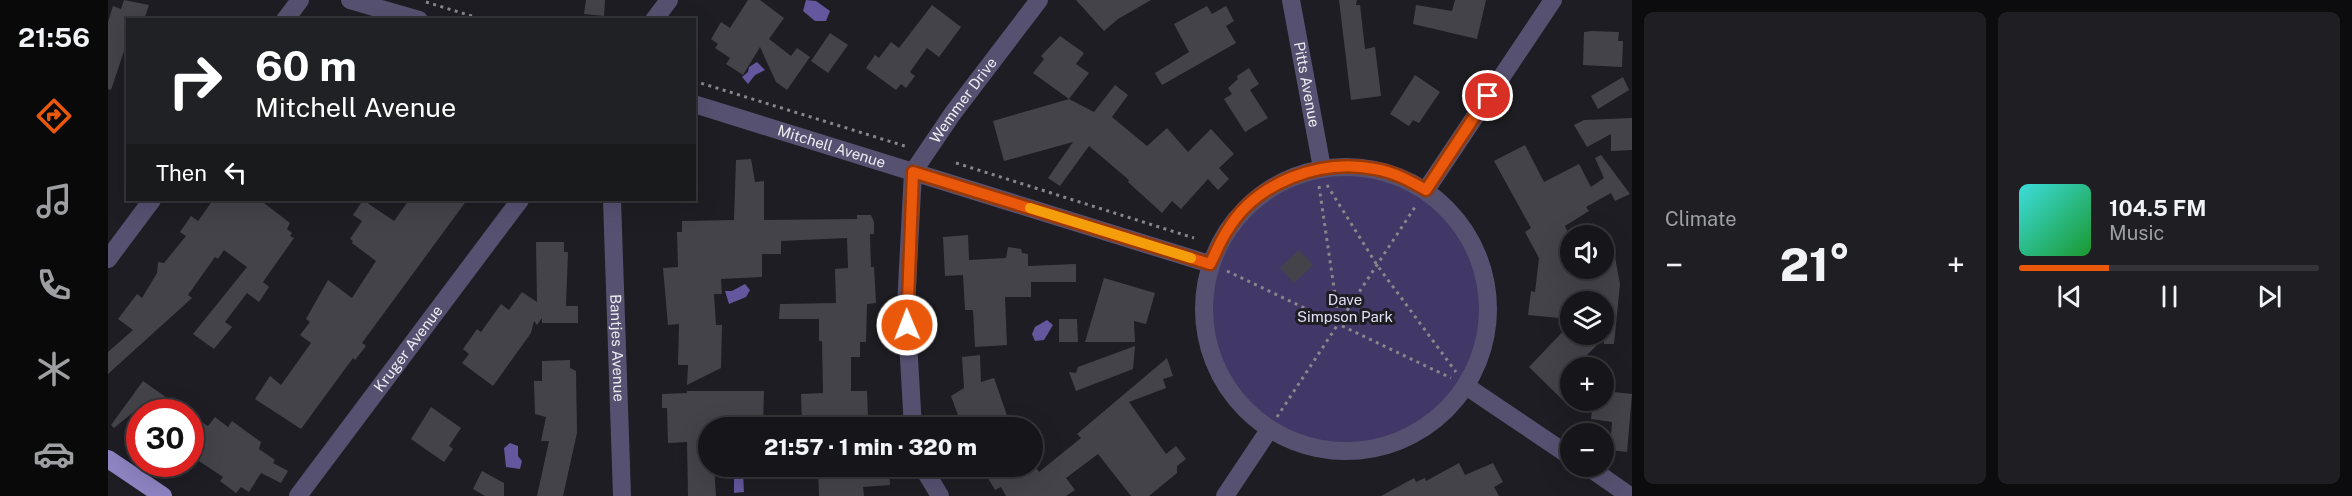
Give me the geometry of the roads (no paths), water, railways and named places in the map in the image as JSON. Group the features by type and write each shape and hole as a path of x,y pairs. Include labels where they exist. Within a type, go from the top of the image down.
{"main road":[{"path":"108,459 163,496"}],"street":[{"path":"286,18 300,0"},
{"path":"350,0 412,18"},
{"path":"656,18 669,0"},
{"name":"Wemmer Drive","path":"913,172 953,113 1039,0"},
{"name":"Pitts Avenue","path":"1291,0 1320,169"},
{"path":"1426,190 1553,0"},
{"name":"Mitchell Avenue","path":"696,105 1210,264"},
{"path":"1349,166 1376,169 1402,177 1426,190 1450,211 1469,236 1481,264 1488,295 1487,327 1482,347 1466,386 1442,414 1411,436 1376,448 1339,452 1302,446 1269,430 1244,410 1225,385 1211,357 1204,326 1204,305 1210,264 1227,229 1253,200 1285,179 1320,169 1349,166"},
{"path":"912,417 906,306 913,172"},
{"path":"108,258 151,201"},
{"name":"Kruger Avenue","path":"298,496 519,201"},
{"name":"Bantjes Avenue","path":"612,201 621,496"},
{"path":"1466,386 1560,449"},
{"path":"1226,496 1269,430"},
{"path":"929,477 940,496"},
{"path":"1603,477 1630,496"}],"park label":[{"name":"Dave Simpson Park","path":"1345,308"}]}
